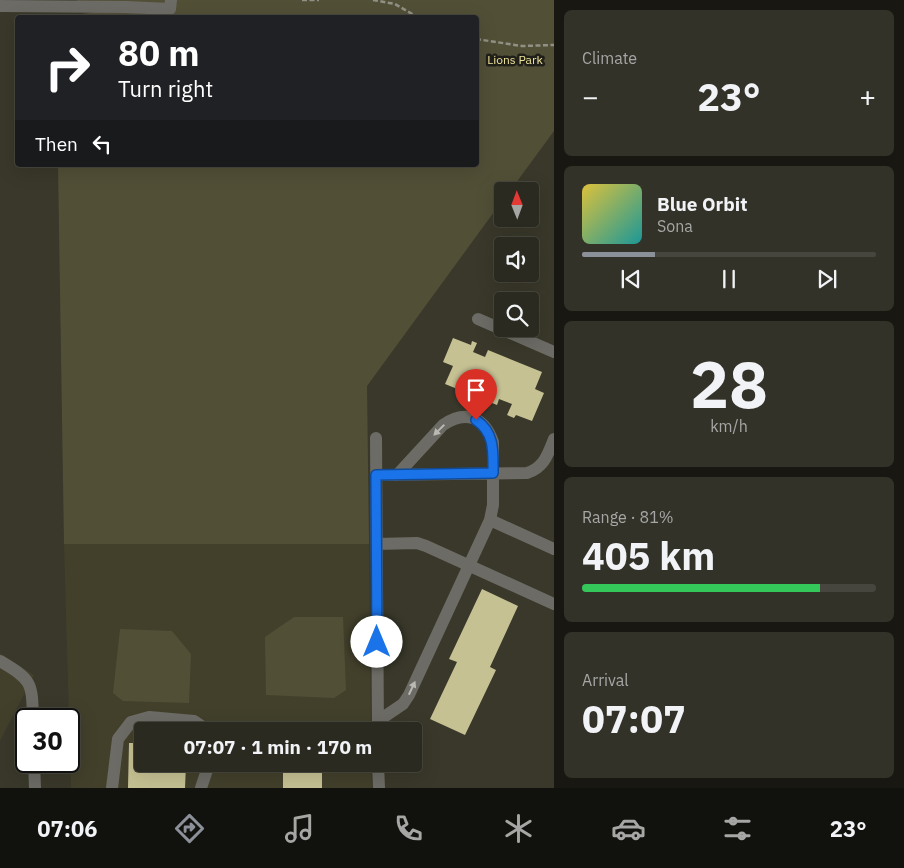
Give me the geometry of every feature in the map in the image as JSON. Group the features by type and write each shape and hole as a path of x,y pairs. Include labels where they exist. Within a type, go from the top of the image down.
{"street":[{"path":"0,6 170,9 171,0"},
{"path":"478,319 554,352"},
{"path":"383,722 403,704 409,695 490,520 493,505 493,442 490,434 484,425 476,420 460,417 443,426 397,475"},
{"path":"376,438 378,722"},
{"path":"376,475 527,473 536,471 551,457 554,439"},
{"path":"490,520 554,548"},
{"path":"377,544 417,544 436,549 554,604"},
{"path":"0,661 26,678 32,688 33,708"},
{"path":"112,788 118,739 131,722 149,717 196,722"},
{"path":"201,788 206,772"},
{"path":"378,772 379,788"},
{"path":"34,773 35,788"}],"path":[{"path":"302,0 319,0"},
{"path":"373,0 395,4 414,15"},
{"path":"479,40 522,46 554,45"}],"shaded area":[{"path":"64,544 369,544 371,722 134,722 134,772 371,772 372,788 71,788 71,773 80,773 80,708 69,708"},
{"path":"0,653 34,675 17,708 15,708 15,712 0,741"}],"green space":[{"name":"Lions Park","path":"77,0 554,0 554,131 517,182 494,182 494,212 367,386 369,544 64,544 58,167 479,167 479,15 75,15 95,12 74,6"},
{"path":"294,617 343,617 346,690 334,698 266,695 265,637"},
{"path":"120,629 172,631 191,654 189,703 123,701 113,693"}],"building":[{"path":"453,338 471,345 472,341 477,343 473,352 485,357 488,350 542,372 535,389 544,393 532,421 516,415 514,418 507,415 512,404 499,399 497,405 445,384 453,366 443,362"},
{"path":"482,589 518,606 490,667 496,670 465,735 430,719 457,662 449,659"},
{"path":"129,743 134,743 134,772 186,772 185,788 128,788"},
{"path":"283,772 322,772 322,788 283,788"}],"route":[{"path":"377,642 376,475 493,473 493,442 484,425 476,420"}]}
